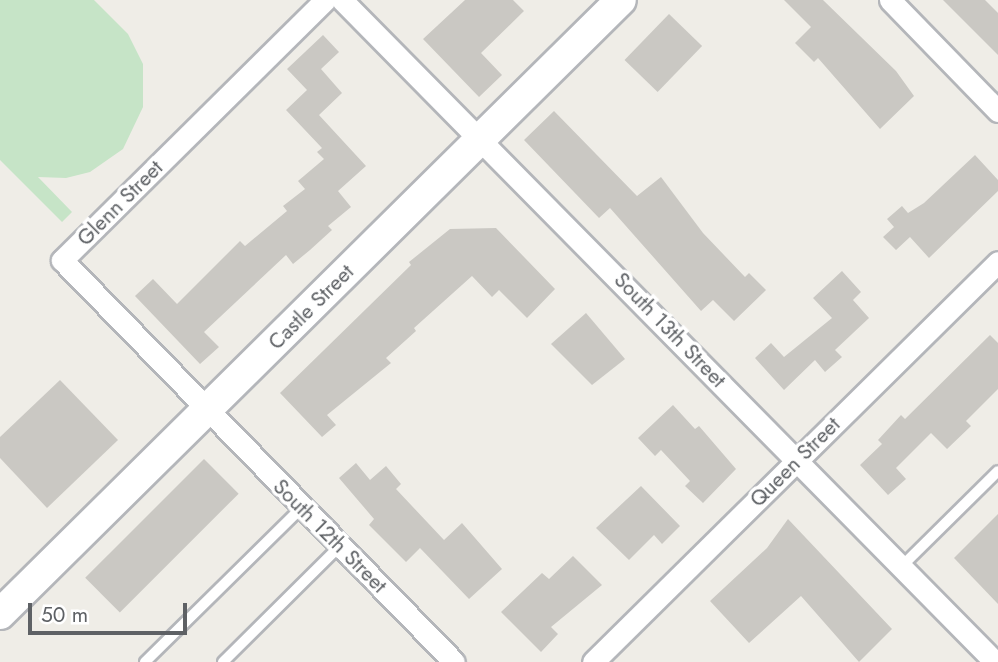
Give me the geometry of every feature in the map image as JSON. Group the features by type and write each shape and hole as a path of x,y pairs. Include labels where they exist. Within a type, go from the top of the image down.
{"street":[{"name":"Glenn Street","path":"206,410 62,260 325,0"},
{"name":"South 13th Street","path":"342,0 995,662"},
{"name":"Castle Street","path":"0,614 621,0"},
{"path":"890,0 998,111"},
{"name":"Queen Street","path":"593,662 998,262"},
{"name":"South 12th Street","path":"206,410 454,662"}],"lane":[{"path":"901,567 998,471"},
{"path":"145,662 302,507"},
{"path":"223,662 340,546"}],"green space":[{"path":"0,0 94,0 128,34 143,64 143,107 123,149 90,172 66,178 38,177 72,212 62,222 0,160"}],"building":[{"path":"465,0 513,0 524,11 481,53 502,75 479,97 423,39"},
{"path":"784,0 823,0 896,71 914,96 880,129 818,58 814,62 795,43 811,27"},
{"path":"943,0 985,0 998,13 998,55"},
{"path":"669,14 702,46 658,92 625,60"},
{"path":"323,35 339,52 321,69 342,93 319,115 366,166 338,191 351,207 328,226 332,230 310,250 293,264 286,255 204,332 219,347 200,364 135,296 153,279 177,304 240,241 245,246 287,211 283,206 305,189 298,181 324,159 317,152 322,148 286,110 307,90 287,69"},
{"path":"554,111 637,196 661,177 703,233 745,277 749,273 766,290 734,321 713,300 701,311 610,208 599,218 524,140"},
{"path":"975,155 998,180 998,191 929,258 910,237 896,250 883,237 894,227 887,219 902,206 908,213 924,203"},
{"path":"496,228 555,289 527,318 499,290 492,297 472,276 414,328 416,331 386,358 391,363 327,415 336,425 322,437 280,393 411,265 409,262 450,229"},
{"path":"842,271 861,292 853,300 869,318 835,350 842,357 825,372 815,360 784,390 755,358 771,343 784,357 832,318 813,298"},
{"path":"586,313 625,359 592,385 551,344"},
{"path":"990,335 998,343 998,389 966,421 971,426 947,449 931,433 896,468 906,479 888,495 860,465 882,444 878,440 901,415 905,419"},
{"path":"60,380 118,440 47,508 0,458 0,437"},
{"path":"673,405 695,429 699,426 736,469 703,503 685,486 690,481 661,450 655,456 638,438"},
{"path":"204,459 239,494 120,612 85,578"},
{"path":"356,463 370,480 386,466 401,484 396,489 444,540 462,523 502,569 469,599 420,548 406,562 369,525 374,519 339,478"},
{"path":"641,486 680,526 662,544 654,535 629,560 596,528"},
{"path":"998,514 998,604 954,558"},
{"path":"788,519 892,629 859,662 801,596 749,643 710,601 767,548"},
{"path":"573,556 602,585 551,627 558,634 541,652 501,612 542,573 549,579"}]}
